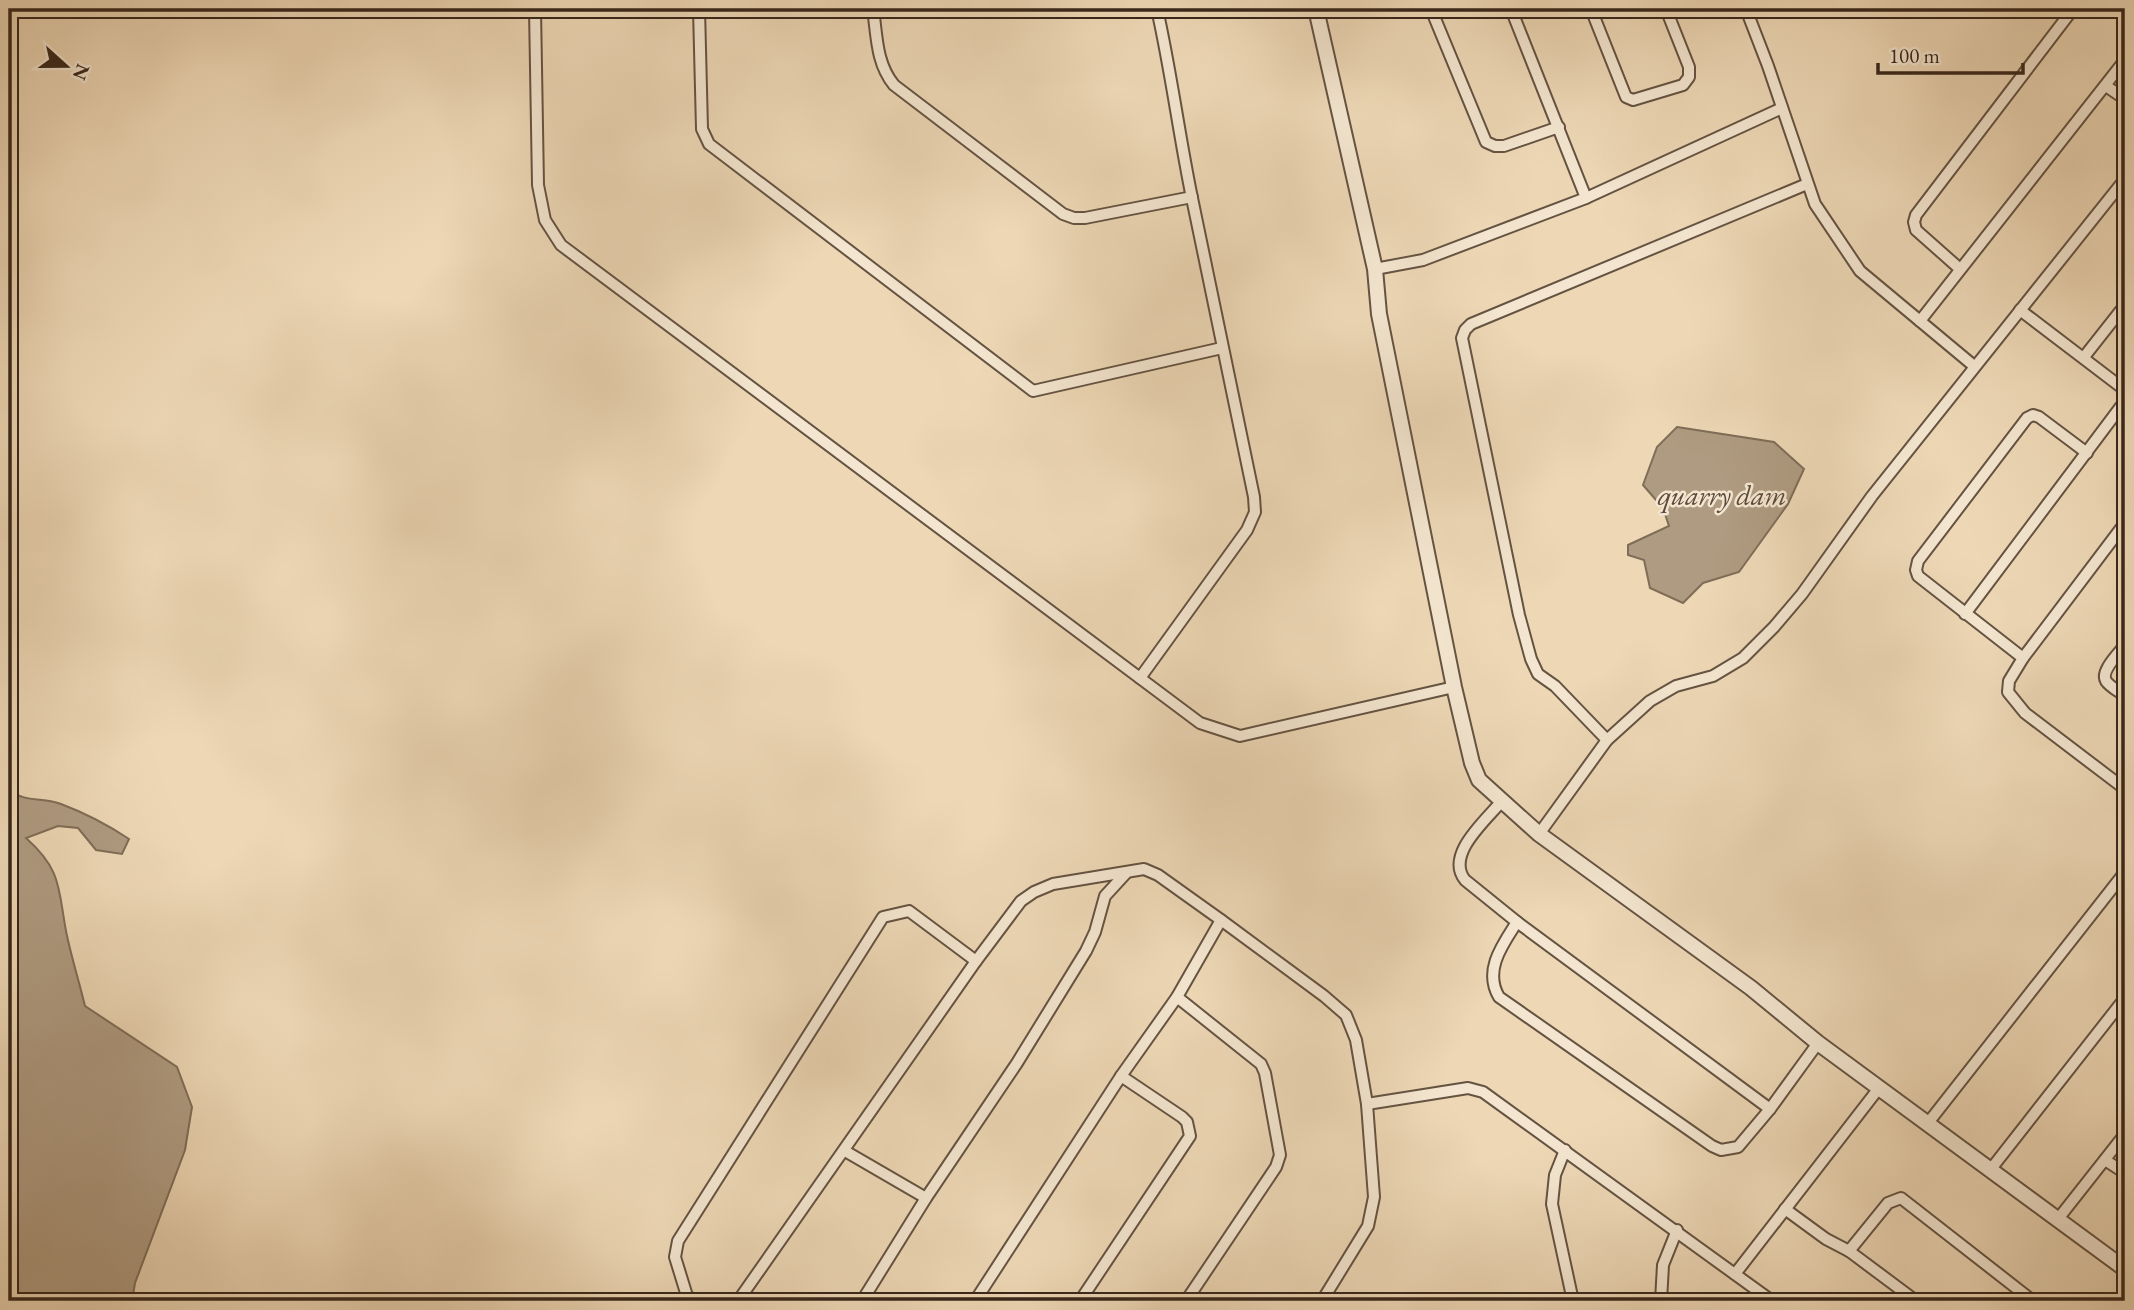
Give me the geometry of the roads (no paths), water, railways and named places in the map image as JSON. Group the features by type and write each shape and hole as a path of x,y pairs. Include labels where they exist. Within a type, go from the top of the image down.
{"street":[{"path":"535,9 538,185 545,220 561,245 1200,723 1240,736 1454,687"},
{"path":"699,9 702,129 709,144 1033,390 1222,348"},
{"path":"873,9 880,59 884,73 894,85 1063,214 1085,218 1192,197"},
{"path":"1140,678 1248,530 1255,512 1157,9"},
{"path":"1316,9 1375,269 1379,314 1454,687 1472,764 1479,780 1539,834 1751,988 1818,1043 2125,1269"},
{"path":"1431,9 1486,142 1504,146 1559,127"},
{"path":"1511,9 1586,198"},
{"path":"1591,9 1626,97 1633,100 1683,85 1689,77 1689,67 1666,9"},
{"path":"1746,9 1815,204 1860,271 1974,366"},
{"path":"1960,269 1916,230 1916,215 2073,9"},
{"path":"1920,321 2125,60"},
{"path":"2106,86 2125,100"},
{"path":"1375,269 1423,260 1586,198 1782,108"},
{"path":"1539,834 1607,740 1650,701 1676,686 1713,676 1743,658 1774,627 1802,594 1872,496 2125,179"},
{"path":"1607,740 1555,686 1538,674 1531,659 1519,615 1462,338 1471,324 1807,184"},
{"path":"2084,357 2125,305"},
{"path":"2020,310 2125,390"},
{"path":"1965,614 2125,401"},
{"path":"2023,658 1918,576 1918,561 2027,418 2033,415 2039,417 2087,453"},
{"path":"2125,523 2023,658 2009,681 2008,692 2025,713 2125,789"},
{"path":"2125,645 2105,676 2106,681 2125,696"},
{"path":"1501,802 1461,852 1459,873 1465,880 1517,922 1770,1109"},
{"path":"738,1301 1021,901 1053,884 1144,869 1151,871 1221,920 1346,1015 1356,1040 1367,1104 1373,1212 1360,1241 1322,1301"},
{"path":"865,1300 926,1198 1017,1062 1086,951 1095,932 1105,896 1127,872"},
{"path":"1928,1123 2125,872"},
{"path":"696,1301 687,1296 675,1257 678,1241 883,917 909,911 976,961"},
{"path":"975,1301 1121,1076 1177,997 1221,920"},
{"path":"1517,922 1497,953 1493,982 1499,997 1721,1150 1738,1147 1770,1109 1818,1043"},
{"path":"1177,997 1261,1064 1280,1155 1276,1167 1186,1301"},
{"path":"1991,1169 2125,998"},
{"path":"1080,1301 1190,1136 1187,1122 1182,1116 1121,1076"},
{"path":"1367,1104 1476,1088 1677,1230 1772,1301"},
{"path":"1735,1274 1879,1088"},
{"path":"2058,1219 2125,1134"},
{"path":"1565,1150 1555,1175 1552,1204 1573,1301"},
{"path":"845,1151 926,1198"},
{"path":"2105,1160 2125,1172"},
{"path":"1849,1251 1888,1203 1901,1198 2033,1301"},
{"path":"1784,1209 1826,1239 1849,1251 1916,1301"},
{"path":"1661,1301 1663,1265 1677,1230"}],"water":[{"name":"quarry dam","path":"1677,427 1774,442 1804,469 1788,504 1739,572 1703,583 1683,603 1650,588 1644,560 1628,555 1628,545 1669,526 1663,508 1643,485 1657,447"},
{"path":"9,789 20,796 54,802 70,808 129,839 122,854 96,850 78,828 58,826 26,838 38,849 57,880 68,940 85,1006 177,1067 192,1107 185,1150 135,1283 132,1301 9,1301"}]}
